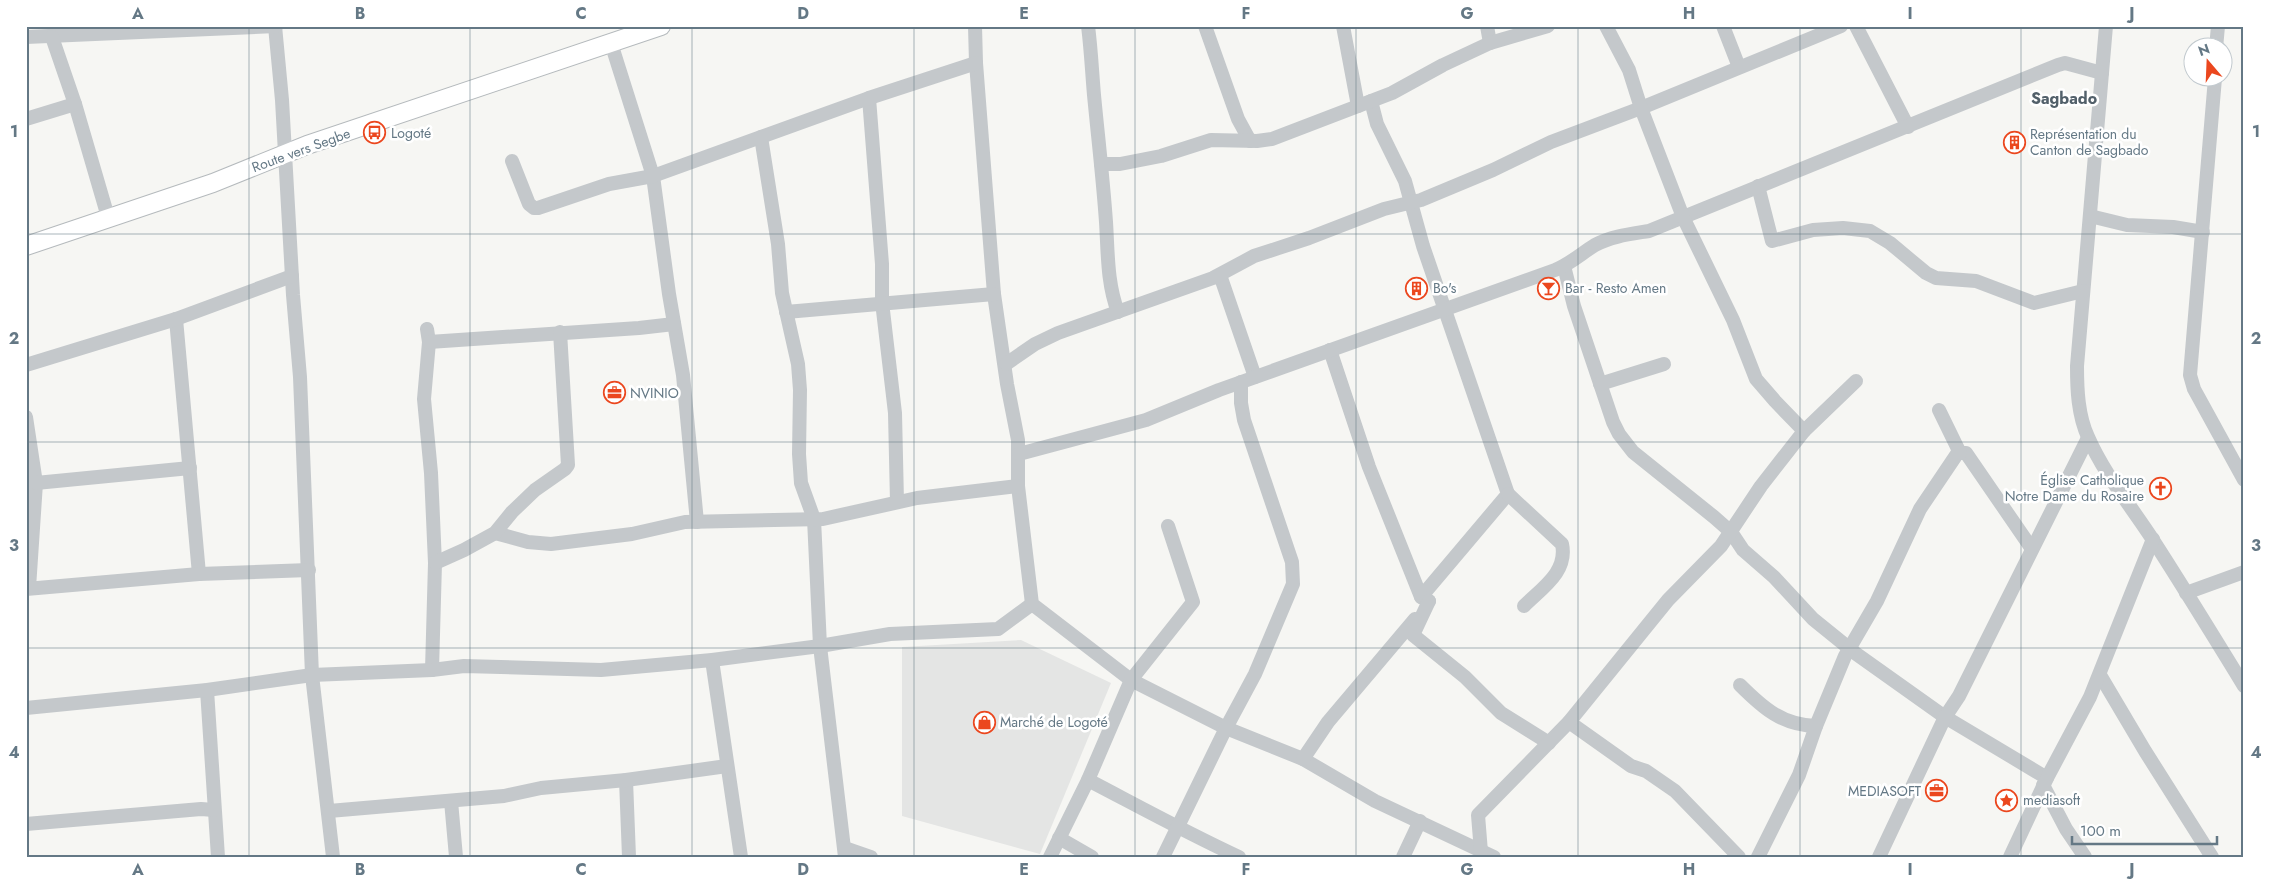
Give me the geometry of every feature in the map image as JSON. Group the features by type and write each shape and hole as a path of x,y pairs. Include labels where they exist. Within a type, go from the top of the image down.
{"main road":[{"name":"Route vers Segbe","path":"26,246 213,183 286,154 661,26"}],"street":[{"path":"26,36 52,37 157,29 275,26 286,154 292,276 300,377 312,675 329,810 332,857"},
{"path":"975,26 976,63 994,294 1019,454 1018,486 1032,604 1131,680 1226,728 1302,758 1375,801 1420,821 1487,855"},
{"path":"1088,26 1092,54 1092,82 1101,164 1108,269 1111,292 1118,312"},
{"path":"1205,26 1238,119 1250,141"},
{"path":"1343,26 1364,104 1405,181 1410,203 1444,309 1508,494 1562,544 1564,552 1563,563 1556,575 1524,606"},
{"path":"1487,26 1490,43"},
{"path":"1101,164 1120,164 1162,156 1211,140 1250,141 1272,138 1364,104 1490,43 1548,26"},
{"path":"1606,26 1629,70 1641,108 1684,217 1728,308 1756,379 1774,401 1804,430"},
{"path":"1723,26 1739,67"},
{"path":"1006,364 1028,348 1058,333 1220,275 1254,256 1309,238 1384,209 1410,203 1493,170 1551,142 1641,108 1841,26"},
{"path":"1856,26 1908,127"},
{"path":"2106,26 2083,291 2077,383 2080,411 2088,438 2112,479 2153,539 2244,686"},
{"path":"52,37 75,104 108,217"},
{"path":"611,43 654,176 674,324 683,374 697,522"},
{"path":"512,161 529,204 534,208 609,184 654,176 869,98 976,63"},
{"path":"1019,454 1146,420 1255,376 1564,266 1596,244 1624,235 1649,231 1908,127 2058,64 2065,63 2102,73"},
{"path":"2214,88 2190,375 2194,389 2244,480"},
{"path":"869,98 882,264 882,302 895,413 897,502"},
{"path":"26,119 75,104"},
{"path":"761,137 778,244 786,312 798,364 801,483 814,519 820,646 845,852 871,857"},
{"path":"1758,186 1772,241 1813,230 1843,228 1870,231 1890,243 1926,273 1936,278 1976,281 2034,303 2083,291"},
{"path":"2090,216 2127,225 2174,227 2203,232"},
{"path":"1564,266 1574,306 1600,384 1619,434 1633,452 1673,482 1730,532 1743,550 1774,577 1801,607 1850,648 1945,717 2045,782 2066,829 2085,857"},
{"path":"1220,275 1255,376"},
{"path":"26,365 176,319 292,276"},
{"path":"786,312 854,308 882,302 994,294"},
{"path":"176,319 199,574"},
{"path":"432,670 435,563 431,473 424,399 428,336 504,338 674,324"},
{"path":"435,563 464,550 495,532 535,490 568,465 560,332"},
{"path":"1330,350 1369,467 1425,599 1413,635 1465,677 1501,714 1549,743"},
{"path":"1600,384 1664,364"},
{"path":"1487,855 1478,815 1569,722 1668,600 1697,572 1730,532 1761,486 1804,430 1856,381"},
{"path":"1163,857 1226,728 1255,674 1293,584 1294,575 1286,544 1244,420 1241,403 1241,382"},
{"path":"1939,410 1960,453"},
{"path":"26,417 36,483 27,588 199,574 309,570"},
{"path":"1879,857 1945,717 1959,696 2088,438"},
{"path":"1758,857 1799,775 1816,726 1850,648 1877,601 1920,509 1957,454 1966,454 2032,549"},
{"path":"36,483 190,468"},
{"path":"495,532 528,542 551,544 632,534 685,522 814,519 839,516 897,502 1018,486"},
{"path":"1302,758 1328,722 1508,494"},
{"path":"1050,857 1088,780 1131,680 1193,602 1168,526"},
{"path":"2010,857 2045,782 2100,675 2153,539"},
{"path":"2186,593 2244,572"},
{"path":"26,708 207,690 312,675 432,670 464,666 601,670 712,660 820,646 890,634 998,629 1032,604"},
{"path":"712,660 741,857"},
{"path":"2100,675 2145,751 2212,857"},
{"path":"1740,686 1761,705 1781,718 1800,726 1816,726"},
{"path":"207,690 218,857"},
{"path":"1569,722 1631,766 1646,772 1676,791 1739,857"},
{"path":"329,810 504,796 541,788 626,780 728,766"},
{"path":"626,780 629,857"},
{"path":"1088,780 1178,829 1238,857"},
{"path":"451,801 456,857"},
{"path":"26,824 201,809 214,810"},
{"path":"1402,857 1420,821"},
{"path":"1059,838 1092,857"}],"shaded area":[{"name":"Marché de Logoté","path":"1021,640 1111,683 1040,854 902,816 902,647"}],"place":[{"name":"Logoté","path":"375,133"},
{"name":"Représentation du Canton de Sagbado","path":"2014,142"},
{"name":"Bo's","path":"1417,288"},
{"name":"Bar - Resto Amen","path":"1549,288"},
{"name":"NVINIO","path":"614,393"},
{"name":"Église Catholique Notre Dame du Rosaire","path":"2160,488"},
{"name":"Marché de Logoté","path":"984,722"},
{"name":"MEDIASOFT","path":"1937,791"},
{"name":"mediasoft","path":"2007,800"}],"district":[{"name":"Sagbado","path":"2064,98"}]}
